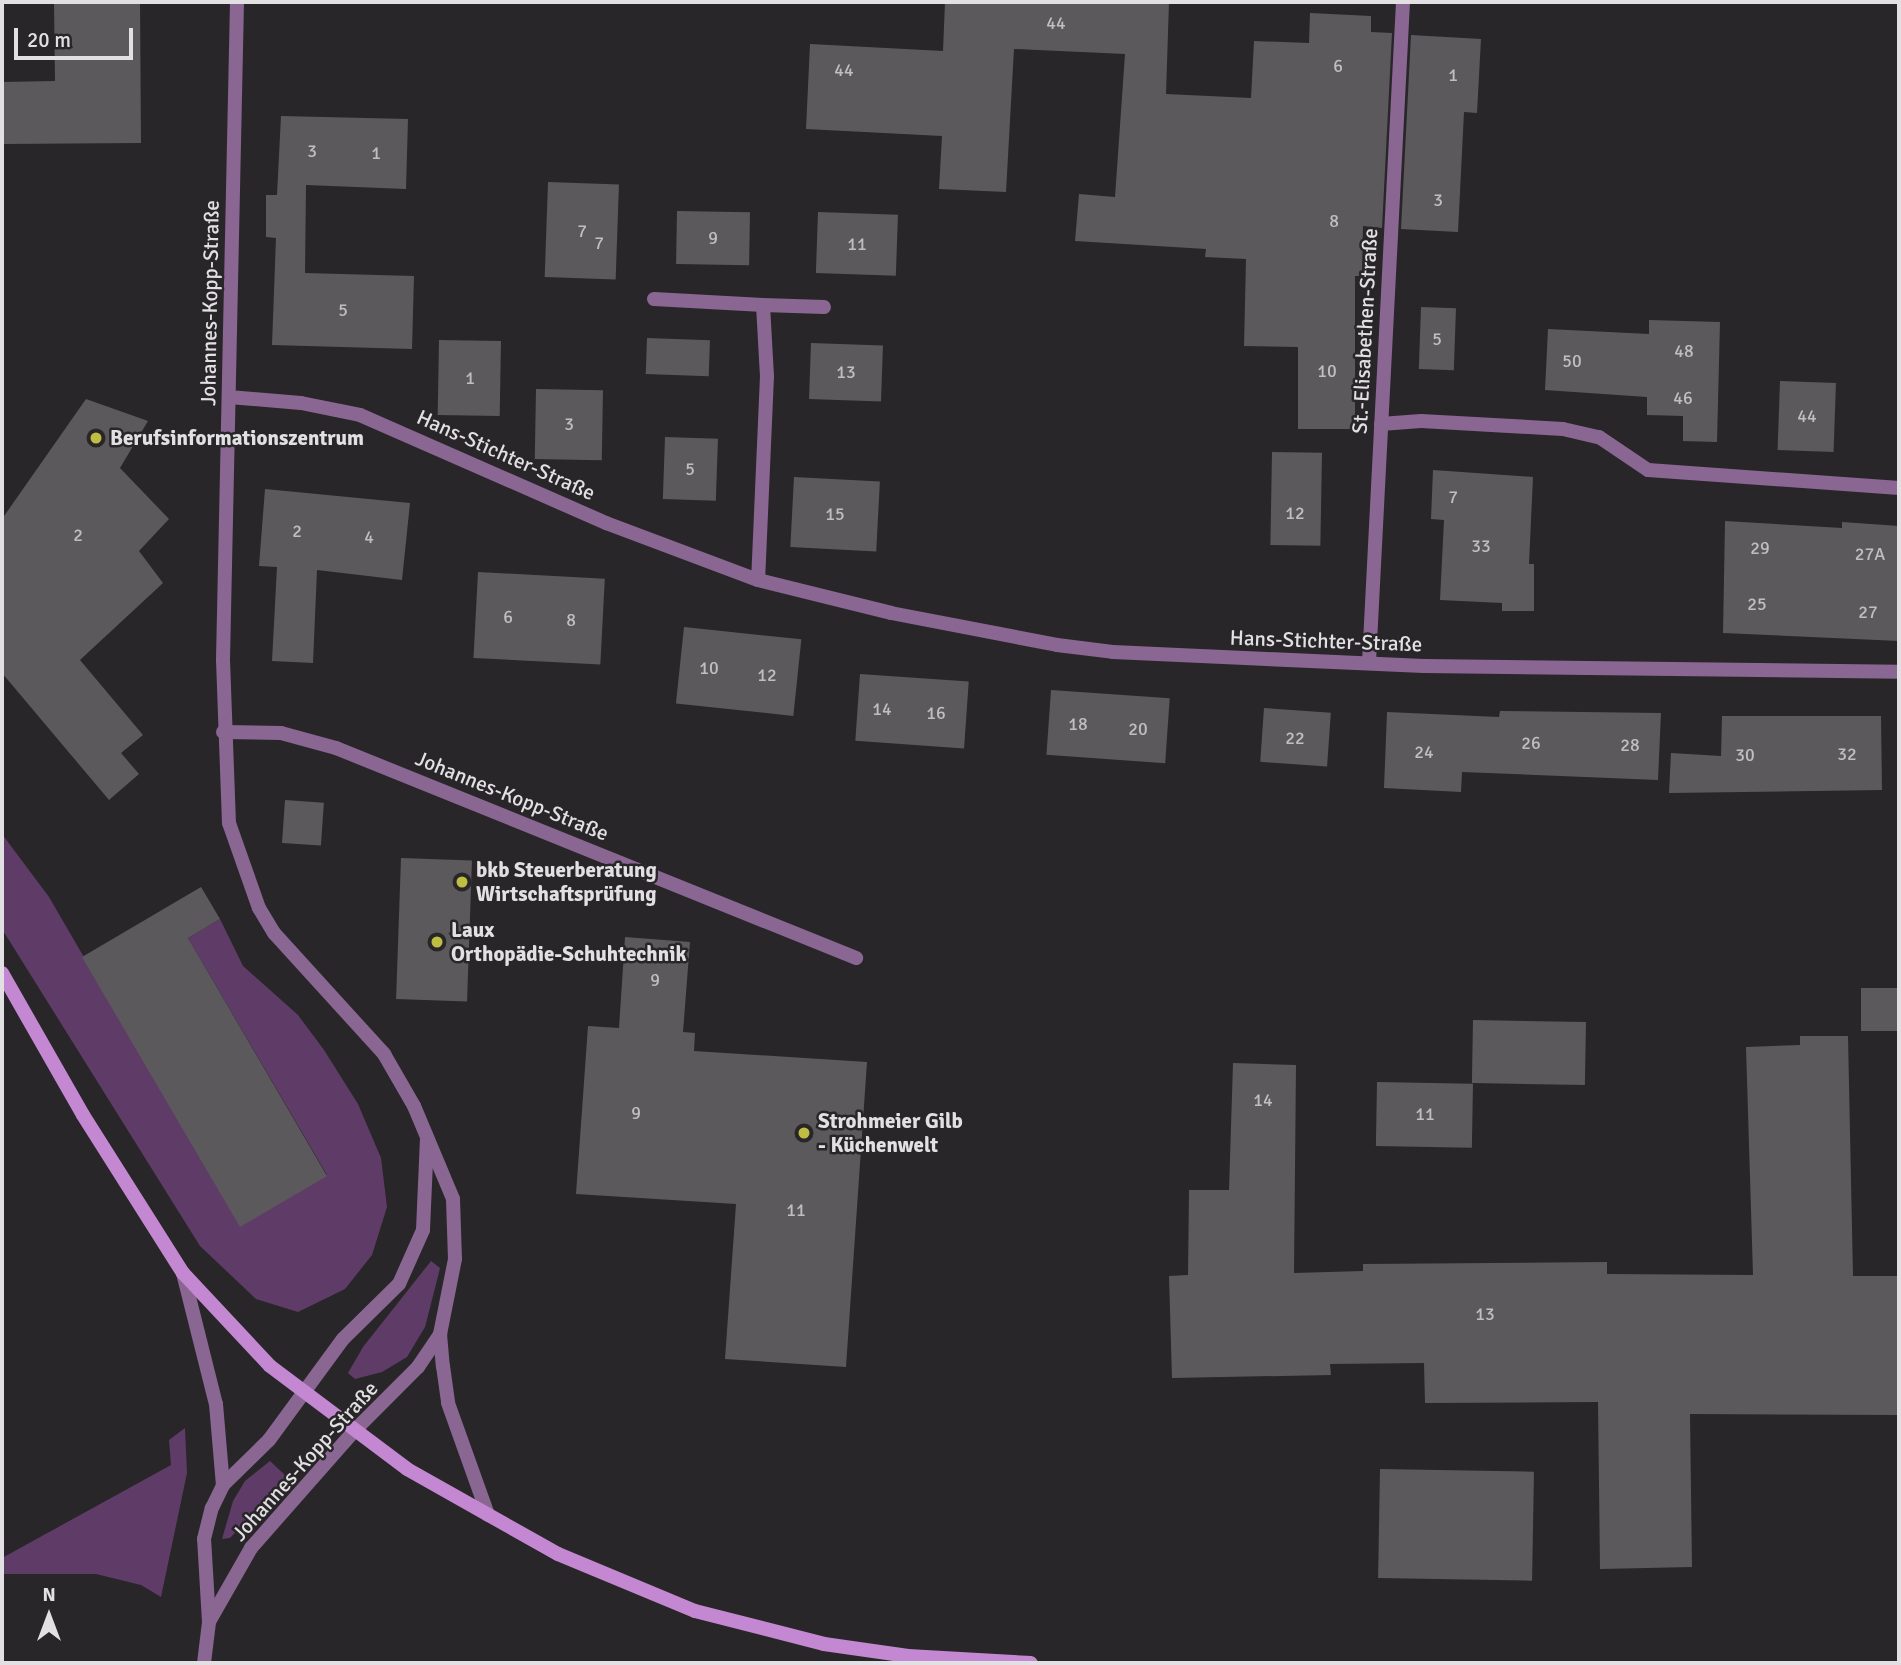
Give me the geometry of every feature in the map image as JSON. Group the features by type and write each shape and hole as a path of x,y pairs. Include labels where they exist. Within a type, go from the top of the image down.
{"main road":[{"path":"2,973 83,1115 183,1273 259,1355 302,1392 407,1469 488,1515 620,1583 695,1611 824,1644 908,1656 1031,1663"}],"street":[{"name":"Johannes-Kopp-Straße","path":"237,2 223,732 229,823 258,908 274,933 384,1054 428,1135 453,1199 456,1219 453,1278 440,1334 449,1403 488,1515"},
{"name":"St.-Elisabethen-Straße","path":"1369,662 1403,2"},
{"path":"654,299 824,307"},
{"path":"758,580 766,398 763,305"},
{"name":"Hans-Stichter-Straße","path":"229,397 301,402 360,415 606,523 758,580 891,613 1057,645 1113,652 1369,662 1899,672"},
{"path":"1381,424 1421,421 1563,429 1599,437 1648,470 1899,488"},
{"name":"Johannes-Kopp-Straße","path":"223,732 281,733 336,748 856,958"},
{"name":"Johannes-Kopp-Straße","path":"223,1485 269,1440 343,1339 399,1284 418,1250 425,1218 428,1135"},
{"name":"Johannes-Kopp-Straße","path":"183,1273 216,1404 223,1485 204,1539 209,1622 204,1663"},
{"name":"Johannes-Kopp-Straße","path":"209,1622 251,1548 354,1431 418,1367 440,1334"}],"shaded area":[{"path":"2,834 49,897 240,1226 327,1175 188,938 220,919 243,966 298,1015 358,1104 381,1158 387,1207 372,1255 345,1289 298,1312 256,1299 200,1246 2,929"},
{"path":"431,1261 440,1268 435,1288 425,1327 407,1357 382,1372 355,1379 348,1373 363,1347"},
{"path":"185,1428 187,1473 161,1597 141,1585 96,1574 2,1574 2,1558 171,1465 169,1440"},
{"path":"270,1461 287,1477 230,1538 222,1539 233,1501 245,1481"}],"building":[{"path":"54,2 140,2 141,143 2,144 2,82 55,81"},
{"path":"945,2 1169,2 1166,94 1251,98 1254,41 1309,43 1310,13 1371,16 1371,32 1392,33 1382,228 1363,226 1362,276 1355,276 1355,429 1298,429 1298,347 1244,346 1246,259 1205,257 1206,249 1075,241 1079,194 1115,197 1125,54 1014,49 1006,192 939,189 942,136 806,129 810,44 943,51"},
{"path":"1411,35 1481,39 1477,113 1464,112 1458,232 1401,229"},
{"path":"281,116 408,119 406,189 306,185 305,273 414,276 412,349 272,345 276,238 266,237 266,195 277,195"},
{"path":"548,182 619,184 616,279 545,277"},
{"path":"677,211 750,212 749,265 676,264"},
{"path":"818,212 898,215 896,276 816,273"},
{"path":"1421,307 1456,308 1454,370 1419,369"},
{"path":"1649,320 1720,322 1717,442 1683,441 1683,416 1647,415 1647,397 1545,390 1548,329 1649,334"},
{"path":"647,338 710,340 709,376 646,374"},
{"path":"439,340 501,341 500,416 438,415"},
{"path":"811,343 883,346 881,401 809,399"},
{"path":"1780,381 1836,383 1834,452 1778,450"},
{"path":"536,389 603,390 602,460 535,459"},
{"path":"86,399 148,421 120,468 169,519 139,551 163,583 80,660 143,735 121,753 139,774 109,800 2,673 2,519"},
{"path":"665,437 718,439 716,501 663,499"},
{"path":"1272,452 1322,453 1320,546 1270,545"},
{"path":"1433,470 1533,477 1529,564 1534,564 1534,611 1502,611 1502,603 1440,600 1444,520 1431,519"},
{"path":"794,477 880,482 876,551 790,547"},
{"path":"265,489 410,503 402,580 317,570 313,663 272,661 277,567 259,566"},
{"path":"1725,521 1842,528 1842,522 1899,526 1899,641 1723,633"},
{"path":"478,572 605,579 600,665 473,658"},
{"path":"684,627 801,639 793,716 676,704"},
{"path":"860,674 969,682 964,748 855,741"},
{"path":"1051,690 1170,698 1165,763 1046,755"},
{"path":"1264,708 1331,713 1327,767 1260,762"},
{"path":"1500,711 1661,713 1658,780 1462,772 1461,792 1384,788 1387,712 1499,717"},
{"path":"1722,716 1881,716 1882,790 1669,793 1671,753 1721,756"},
{"path":"285,800 324,803 321,846 282,843"},
{"path":"401,858 472,860 467,1001 396,999"},
{"path":"201,887 220,919 188,938 327,1176 240,1227 82,957"},
{"path":"625,937 690,942 683,1032 695,1033 694,1051 867,1062 846,1367 725,1359 736,1204 576,1194 588,1026 619,1028"},
{"path":"1861,988 1899,988 1899,1031 1861,1031"},
{"path":"1473,1020 1586,1022 1585,1085 1472,1083"},
{"path":"1800,1036 1848,1036 1853,1276 1899,1276 1899,1415 1690,1414 1692,1567 1600,1569 1598,1402 1425,1403 1424,1363 1330,1364 1331,1375 1172,1378 1169,1276 1188,1275 1189,1190 1229,1190 1233,1063 1296,1065 1294,1273 1363,1271 1363,1264 1607,1262 1607,1274 1753,1275 1746,1047 1800,1045"},
{"path":"1377,1082 1473,1084 1472,1148 1376,1146"},
{"path":"1380,1469 1534,1472 1532,1581 1378,1578"}],"place":[{"name":"Berufsinformationszentrum","path":"96,438"},
{"name":"bkb Steuerberatung Wirtschaftsprüfung","path":"462,882"},
{"name":"Laux Orthopädie-Schuhtechnik","path":"437,942"},
{"name":"Strohmeier Gilb - Küchenwelt","path":"804,1133"}]}
